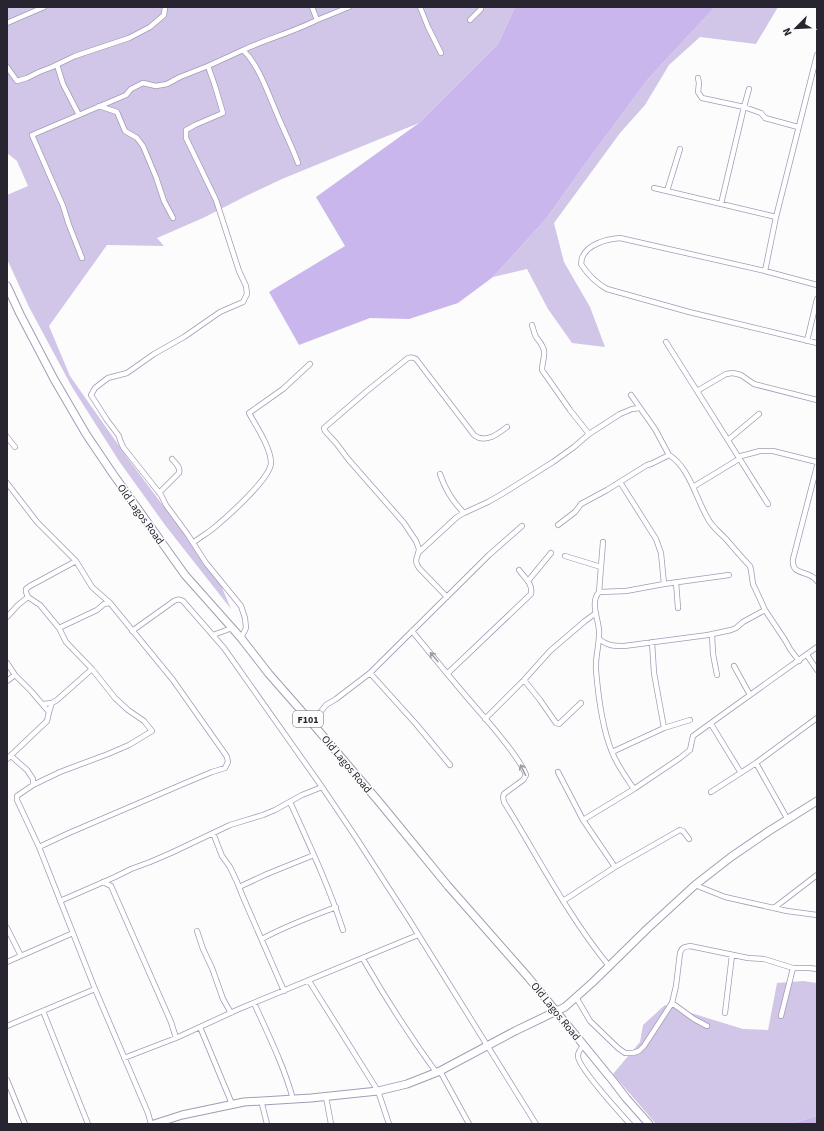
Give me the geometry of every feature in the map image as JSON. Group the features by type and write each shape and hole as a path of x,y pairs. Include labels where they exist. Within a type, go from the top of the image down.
{"main road":[{"name":"Old Lagos Road","path":"7,286 48,368 86,434 185,575 241,638 269,674 380,803 448,886 528,977 626,1098 649,1124"},
{"path":"154,1124 182,1115 232,1104 261,1100 326,1097 378,1091 407,1084 438,1071 565,1007 646,929 695,885 769,831 817,802"}],"street":[{"path":"7,23 44,7"},
{"path":"7,67 17,82 75,56 129,38 150,27 164,15 165,7"},
{"path":"312,7 317,20"},
{"path":"82,258 63,206 32,135 126,95 131,89 143,83 156,86 167,84 259,43 297,30 349,7"},
{"path":"420,7 441,53"},
{"path":"470,20 481,9 481,7"},
{"path":"243,50 252,62 260,77 285,131 298,164"},
{"path":"765,271 776,217 817,55"},
{"path":"57,65 63,84 79,115"},
{"path":"208,66 223,113 186,130 186,138 216,200 239,271 246,286 247,294 243,302 220,312 127,373 108,378 95,388 91,395 119,436 123,447 159,493 206,563 241,606 245,618 246,628 241,638"},
{"path":"698,78 698,92 702,98 744,107 761,113 765,118 798,127"},
{"path":"721,204 749,89"},
{"path":"99,106 117,112 125,131 137,138 140,142 156,176 164,201 173,218"},
{"path":"667,191 680,149"},
{"path":"654,188 776,217"},
{"path":"817,285 765,271 620,238 614,238 595,244 582,258 581,264 589,276 607,289 689,312 817,343"},
{"path":"807,341 817,299"},
{"path":"532,325 544,351 542,370 589,434"},
{"path":"666,342 768,504"},
{"path":"419,552 414,536 348,459 336,442 325,431 325,426 408,358 413,357 477,438 486,439 501,432 507,427"},
{"path":"193,543 215,527 254,491 270,468 271,460 267,448 260,431 248,413 283,389 310,364"},
{"path":"697,391 726,374 733,373 741,375 754,384 817,400"},
{"path":"631,395 655,429 669,455 683,469 707,518 717,531 750,566 753,584 765,610 799,661"},
{"path":"447,598 416,564 416,558 419,552 457,517 502,494 574,448 589,434 620,414 632,409 640,408"},
{"path":"728,440 759,414"},
{"path":"7,437 15,447"},
{"path":"693,487 739,459 741,456 760,451 773,451 817,462"},
{"path":"558,525 575,512 581,504 620,482 646,465 669,455"},
{"path":"159,493 180,471 172,459"},
{"path":"817,466 792,565 794,569 810,575 817,581"},
{"path":"440,474 448,493 464,513"},
{"path":"620,482 656,539 661,553 664,584"},
{"path":"7,484 37,522 76,561 92,587 110,603 173,680 223,751 228,762 225,768 190,781 40,847"},
{"path":"312,723 326,705 370,673 489,555 522,526"},
{"path":"603,542 599,592 595,596 594,602 599,624 596,670 604,721 612,752 634,789"},
{"path":"528,581 551,553"},
{"path":"565,556 600,567"},
{"path":"76,561 30,586 26,589 28,597 40,605 58,628 66,642 92,669 115,698 128,710 144,721 152,731 129,745 60,772 34,785 17,796 17,800 40,847 95,989 148,1113 151,1124"},
{"path":"448,673 531,594 531,584 519,570"},
{"path":"599,592 626,590 729,575"},
{"path":"676,582 678,608"},
{"path":"7,617 28,597"},
{"path":"132,631 174,601 180,599 224,648 355,836 536,1124"},
{"path":"58,628 97,610 104,604 110,603"},
{"path":"599,640 606,645 614,646 712,634 736,628 743,622 765,610"},
{"path":"485,719 524,680 550,651 596,613"},
{"path":"213,635 232,628"},
{"path":"412,631 512,752 525,771 526,775 523,780 504,794 504,802 563,901 595,949 609,966"},
{"path":"712,634 713,654 717,675"},
{"path":"652,642 654,673 664,728"},
{"path":"583,820 634,789 680,758 690,750 694,736 817,647"},
{"path":"807,655 817,670"},
{"path":"7,663 15,675 49,712"},
{"path":"734,666 750,695"},
{"path":"43,704 52,703 92,669"},
{"path":"370,673 416,724 450,766"},
{"path":"7,681 15,675"},
{"path":"524,680 556,723 559,724 581,703"},
{"path":"34,785 30,774 9,757 47,721 52,703"},
{"path":"711,792 756,763 817,718"},
{"path":"612,752 664,728 690,720"},
{"path":"711,724 740,773"},
{"path":"756,763 788,820"},
{"path":"558,772 583,820 615,867"},
{"path":"60,901 131,869 158,859 230,824 263,815 302,795 322,787"},
{"path":"290,802 336,907 343,930"},
{"path":"563,901 615,867 680,830 683,831 689,839"},
{"path":"213,833 222,856 230,867 237,882 284,991"},
{"path":"239,888 267,874 314,855"},
{"path":"774,908 817,875"},
{"path":"111,886 114,877"},
{"path":"104,882 111,886 171,1022 176,1038"},
{"path":"695,885 726,897 774,908 817,915"},
{"path":"262,939 277,930 336,907"},
{"path":"7,928 21,956"},
{"path":"197,931 223,999 231,1013"},
{"path":"7,962 73,933"},
{"path":"124,1058 176,1038 254,1003 418,935"},
{"path":"576,997 590,1021 600,1031 625,1053 633,1053 639,1051 644,1046 672,1003 676,986 680,953 684,947 690,946 764,960 793,968 809,968 817,970"},
{"path":"724,1013 732,955"},
{"path":"363,958 405,1029 438,1071 469,1124"},
{"path":"781,1016 793,968"},
{"path":"309,981 378,1091 389,1124"},
{"path":"7,1026 95,989"},
{"path":"254,1003 290,1086 293,1098"},
{"path":"672,1003 694,1019 707,1026"},
{"path":"43,1011 88,1124"},
{"path":"200,1027 232,1104"},
{"path":"584,1045 579,1051 579,1060 593,1081 630,1124"},
{"path":"7,1080 25,1124"},
{"path":"326,1097 331,1124"},
{"path":"261,1100 268,1124"}],"shaded area":[{"path":"7,7 515,7 498,44 419,123 282,179 203,218 157,238 164,246 107,245 49,326 70,376 129,460 191,543 215,571 231,609 165,525 119,461 72,387 29,307 7,259 7,195 28,186 17,161 7,153"},
{"path":"515,7 715,7 648,79 546,219 493,277 458,303 409,319 370,318 299,345 269,292 345,246 316,197 419,123 498,44"},
{"path":"715,7 778,7 756,44 700,37 669,65 645,105 620,133 554,223 564,262 590,307 605,347 572,343 548,309 527,269 493,277 546,219 648,79"},
{"path":"803,981 817,983 817,1116 791,1124 656,1124 613,1074 640,1042 643,1025 665,1005 743,1029 768,1030 777,983"},
{"path":"817,1116 817,1124 791,1124"}]}
